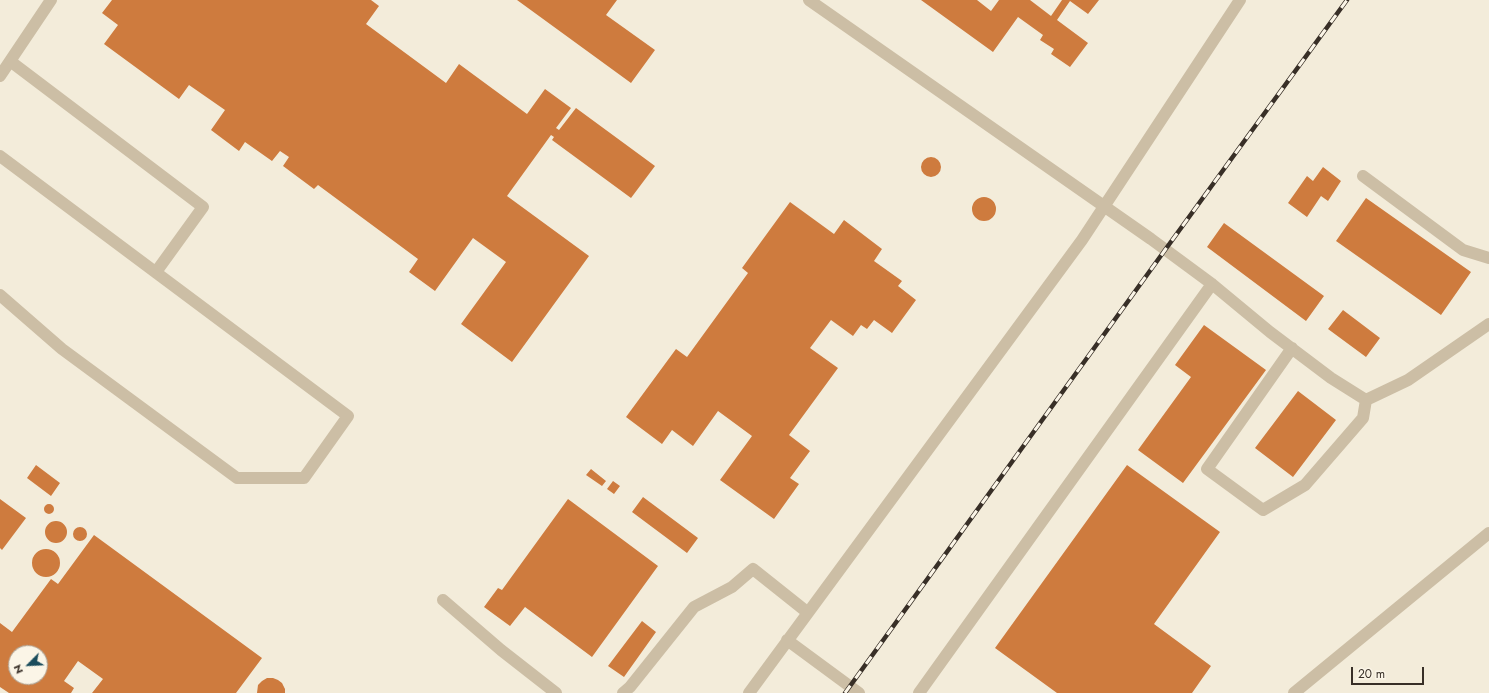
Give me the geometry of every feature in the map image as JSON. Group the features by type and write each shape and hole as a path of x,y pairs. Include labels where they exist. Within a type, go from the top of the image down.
{"lane":[{"path":"0,76 51,0"},
{"path":"809,0 1104,206 1212,284 1270,332 1331,378 1366,400"},
{"path":"749,693 1077,246 1240,0"},
{"path":"10,61 203,207 156,272"},
{"path":"0,156 348,416 304,478 237,478 62,349 0,295"},
{"path":"1363,176 1463,250 1489,258"},
{"path":"920,693 1212,284"},
{"path":"1366,400 1408,380 1489,324"},
{"path":"1292,348 1207,469 1263,510 1305,485 1363,418 1366,400"},
{"path":"1294,693 1489,533"},
{"path":"624,693 694,607 732,587 754,569 807,612"},
{"path":"443,600 501,650 556,693"},
{"path":"787,640 859,693"}],"building":[{"path":"112,0 371,0 379,6 366,24 446,83 459,64 527,114 545,89 571,108 556,128 559,130 576,108 655,166 631,198 552,140 554,137 551,135 507,196 589,256 512,362 461,324 506,262 473,238 435,291 409,272 418,259 318,185 314,189 283,166 289,157 280,151 272,161 245,142 239,151 211,130 225,110 189,85 179,99 104,44 118,25 102,13"},
{"path":"517,0 617,0 606,15 655,50 631,83"},
{"path":"921,0 977,0 991,11 999,0 1030,0 1051,16 1062,0 1099,0 1088,14 1070,1 1057,20 1088,43 1070,67 1051,54 1054,49 1040,40 1043,35 1018,17 993,52"},
{"path":"931,157 938,160 941,167 938,174 931,177 924,174 921,167 924,160"},
{"path":"1323,167 1341,181 1328,201 1321,196 1307,217 1288,203 1307,176 1313,181"},
{"path":"984,197 993,200 996,209 993,218 984,221 975,218 972,209 975,200"},
{"path":"1366,198 1471,272 1441,315 1336,241"},
{"path":"790,202 834,234 844,220 882,249 874,261 902,281 898,286 916,300 892,333 874,320 867,329 861,325 853,336 831,320 810,348 838,368 789,435 810,451 790,478 799,484 774,519 720,480 752,436 718,411 693,446 672,430 662,444 626,417 676,349 687,357 748,273 742,268"},
{"path":"1224,223 1324,296 1306,321 1207,247"},
{"path":"1343,310 1380,338 1366,357 1328,329"},
{"path":"1204,325 1266,370 1183,483 1138,450 1191,377 1175,365"},
{"path":"1298,391 1336,420 1293,477 1255,448"},
{"path":"36,465 60,483 51,496 27,478"},
{"path":"1127,465 1220,532 1154,624 1211,666 1192,693 1057,693 995,648"},
{"path":"591,469 606,481 602,486 586,475"},
{"path":"613,481 620,486 614,494 607,489"},
{"path":"643,497 698,538 687,553 632,512"},
{"path":"0,499 26,518 2,550 0,548"},
{"path":"568,499 658,566 592,657 525,607 510,626 484,607 498,588 502,590"},
{"path":"47,504 51,504 53,505 53,513 47,514 44,511 44,507"},
{"path":"56,521 64,524 67,532 64,540 56,543 48,540 45,532 48,524"},
{"path":"80,527 85,529 87,534 85,539 80,541 75,539 73,534 75,529"},
{"path":"94,535 262,658 236,693 92,693 103,679 78,661 64,681 74,688 71,693 9,693 0,687 0,623 12,632 51,579 58,584"},
{"path":"46,549 56,553 60,563 56,573 46,577 36,573 32,563 36,553"},
{"path":"642,621 656,632 624,677 608,666"},
{"path":"267,678 273,678 282,683 285,693 257,693 258,685"}],"railway":[{"path":"845,693 1347,0"}]}
